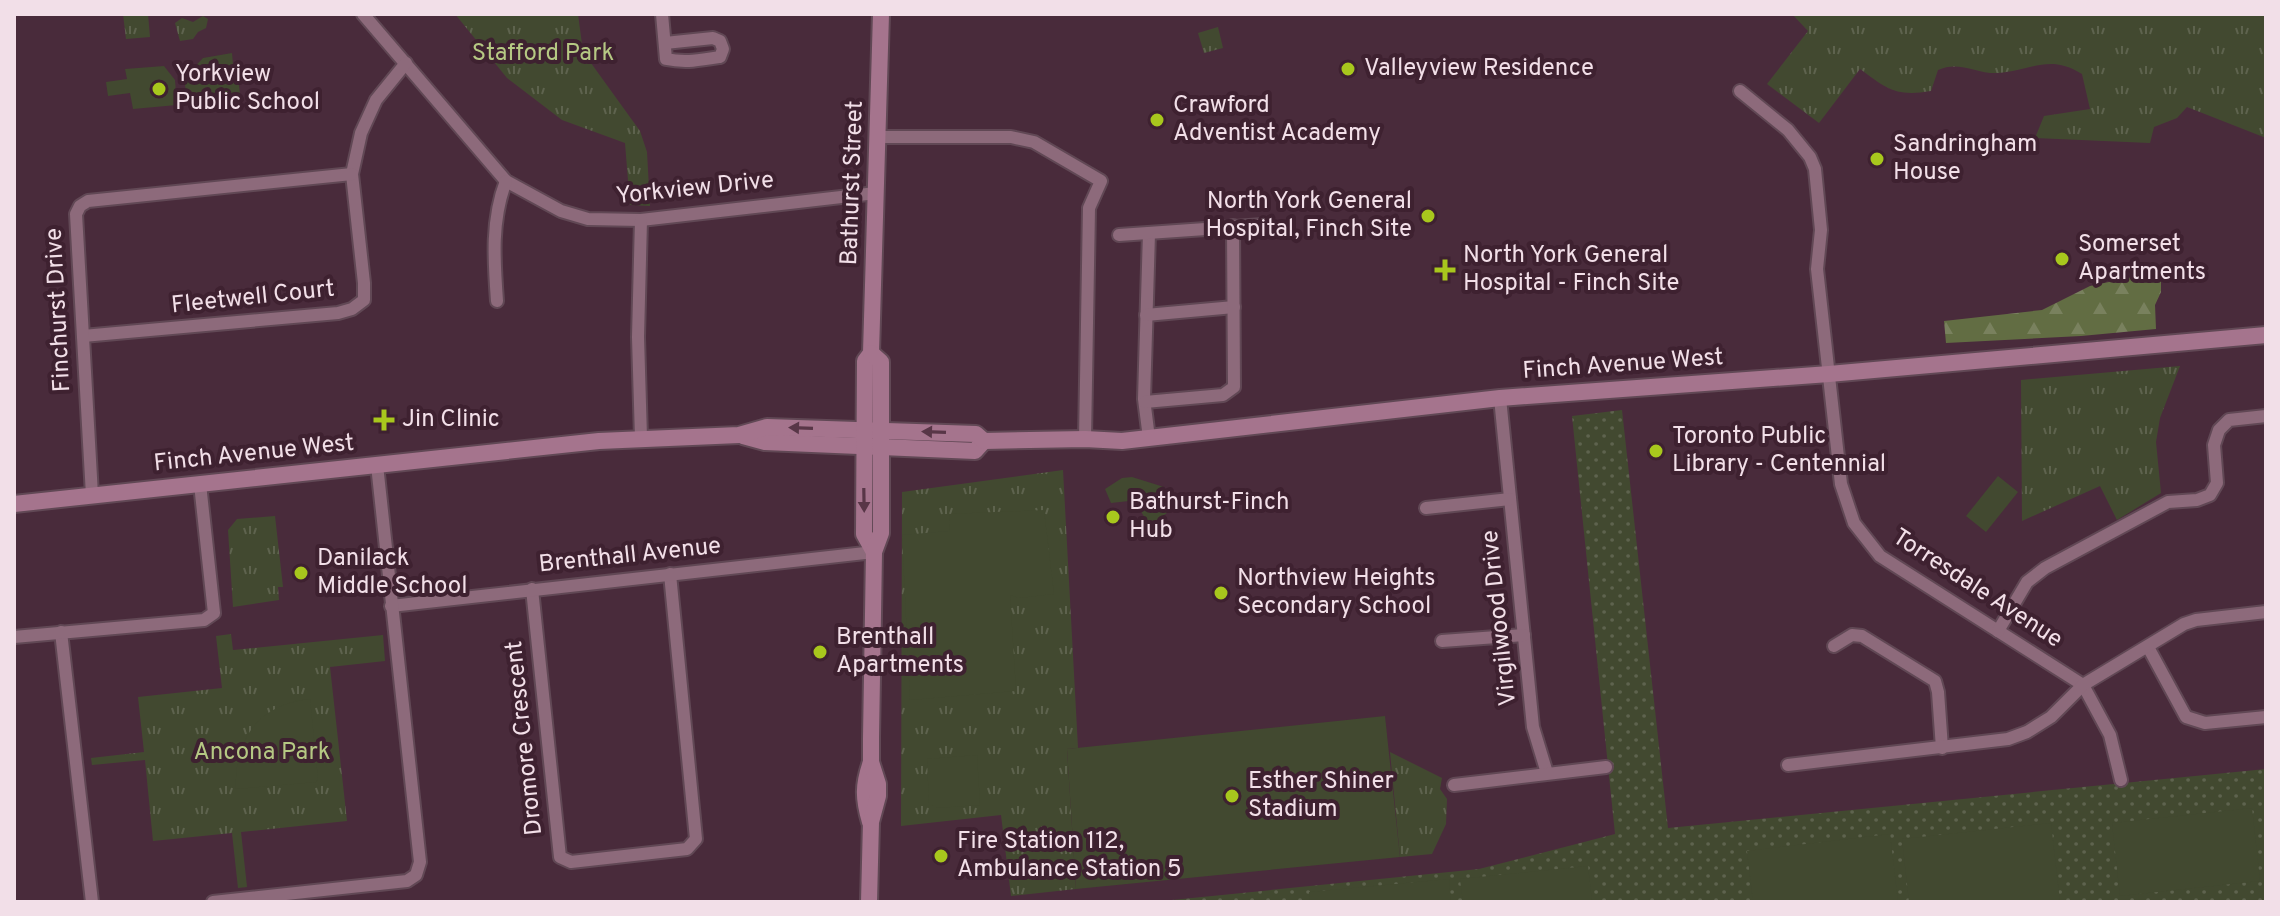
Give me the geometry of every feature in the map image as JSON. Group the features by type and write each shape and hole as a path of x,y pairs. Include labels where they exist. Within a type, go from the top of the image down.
{"main road":[{"name":"Bathurst Street","path":"869,902 871,822 878,800 878,784 871,762 874,552 864,534 872,438 865,361 871,353 881,14"},
{"name":"Finch Avenue West","path":"14,504 641,438 739,435 767,427 872,438 976,434 984,441 1122,441 1500,398 1829,374 2266,335"}],"street":[{"name":"Yorkview Drive","path":"363,14 506,181 561,211 588,219 641,220 876,193"},
{"path":"662,14 665,43"},
{"name":"Fleetwell Court","path":"83,336 322,314 352,309 364,300 352,174 361,133 376,100 406,63"},
{"name":"Torresdale Avenue","path":"1740,91 1788,130 1810,157 1815,169 1821,230 1817,269 1841,484 1854,523 1880,556 2083,685 2110,735 2121,780"},
{"path":"879,137 1011,137 1039,144 1101,181 1089,208 1085,439"},
{"name":"Finchurst Drive","path":"92,495 76,214 80,206 88,201 352,174"},
{"path":"497,301 494,254 497,208 506,181"},
{"path":"641,220 638,337 641,438"},
{"path":"1119,235 1263,225"},
{"path":"1145,402 1231,392 1235,382 1233,226"},
{"path":"1149,233 1145,402 1149,438"},
{"path":"1146,315 1234,307"},
{"name":"Virgilwood Drive","path":"1500,398 1533,727 1547,773"},
{"path":"1998,631 2027,582 2045,568 2168,502 2197,500 2210,495 2217,483 2214,445 2219,430 2229,420 2266,416"},
{"path":"213,902 407,881 416,875 420,862 377,465"},
{"path":"14,637 204,620 214,613 200,484"},
{"path":"1426,508 1510,499"},
{"name":"Brenthall Avenue","path":"391,606 874,552"},
{"name":"Dromore Crescent","path":"532,589 560,857 571,862 687,849 696,839 670,574"},
{"path":"1788,765 2008,739 2027,732 2051,717 2083,685 2196,620 2266,612"},
{"path":"61,632 92,902"},
{"path":"1442,641 1524,635"},
{"path":"1834,646 1852,635 1862,636 1935,681 1942,748"},
{"path":"2148,647 2186,717 2205,723 2266,717"},
{"path":"1454,785 1606,767"}],"green space":[{"path":"123,14 148,14 150,37 126,39"},
{"name":"Stafford Park","path":"455,14 578,14 583,52 640,131 647,152 650,206 630,205 625,143 562,120 507,78"},
{"path":"1792,14 2266,14 2266,138 2187,107 2177,118 2154,127 2150,143 2035,138 2044,116 2090,109 2082,74 2050,64 1998,73 1946,67 1938,70 1931,91 1909,93 1892,90 1860,69 1819,123 1767,84 1808,31"},
{"path":"203,16 208,19 206,28 193,39 180,41 175,23 182,18 193,22"},
{"path":"1218,27 1223,48 1204,53 1198,33"},
{"path":"232,53 241,104 188,106 184,78 203,58"},
{"path":"164,66 175,80 177,105 133,109 130,93 108,96 106,82 127,79 125,69"},
{"path":"2156,272 2161,278 2161,292 2155,305 2156,329 1946,343 1944,321 2042,310 2090,286"},
{"path":"2180,366 2160,418 2156,442 2161,493 2117,520 2100,486 2022,521 2021,380"},
{"path":"1622,410 1668,828 2266,769 2266,902 1152,902 1479,869 1615,834 1572,416"},
{"path":"1063,470 1078,748 1067,749 1076,889 1011,896 1001,815 901,826 902,492"},
{"path":"1998,476 2018,492 1986,532 1966,516"},
{"path":"1132,477 1164,487 1167,513 1149,525 1138,500 1111,503 1105,489 1122,478"},
{"path":"1044,510 1054,594 1019,598 1010,595 1016,691 910,700 902,535 950,531 949,514"},
{"path":"275,516 283,587 278,587 279,600 233,607 228,530 237,519"},
{"name":"Ancona Park","path":"231,634 233,650 383,635 385,661 330,667 347,821 241,832 247,887 238,888 232,833 153,841 145,760 92,765 91,758 144,752 138,697 222,688 216,636"},
{"path":"310,699 316,782 236,789 240,755 253,727 277,708"},
{"name":"Esther Shiner Stadium","path":"1385,716 1400,857 1076,889 1067,749"},
{"path":"1390,752 1442,778 1440,789 1447,799 1446,824 1432,854 1400,857"},
{"path":"977,755 980,805 936,808 929,803 927,759"},
{"path":"2252,808 2260,881 2120,896 2112,823"},
{"path":"2051,823 2060,902 1909,902 1902,839"},
{"path":"1890,834 1898,902 1753,902 1747,851"},
{"path":"1588,866 1592,902 1463,902 1460,879"},
{"path":"1449,879 1451,902 1310,902 1309,892"}],"place":[{"name":"Valleyview Residence","path":"1348,69"},
{"name":"Yorkview Public School","path":"159,89"},
{"name":"Crawford Adventist Academy","path":"1157,120"},
{"name":"Sandringham House","path":"1877,159"},
{"name":"North York General Hospital, Finch Site","path":"1428,216"},
{"name":"Somerset Apartments","path":"2062,259"},
{"name":"North York General Hospital - Finch Site","path":"1445,270"},
{"name":"Jin Clinic","path":"384,420"},
{"name":"Toronto Public Library - Centennial","path":"1656,451"},
{"name":"Bathurst-Finch Hub","path":"1113,517"},
{"name":"Danilack Middle School","path":"301,573"},
{"name":"Northview Heights Secondary School","path":"1221,593"},
{"name":"Brenthall Apartments","path":"820,652"},
{"name":"Esther Shiner Stadium","path":"1232,796"},
{"name":"Fire Station 112, Ambulance Station 5","path":"941,856"}]}
